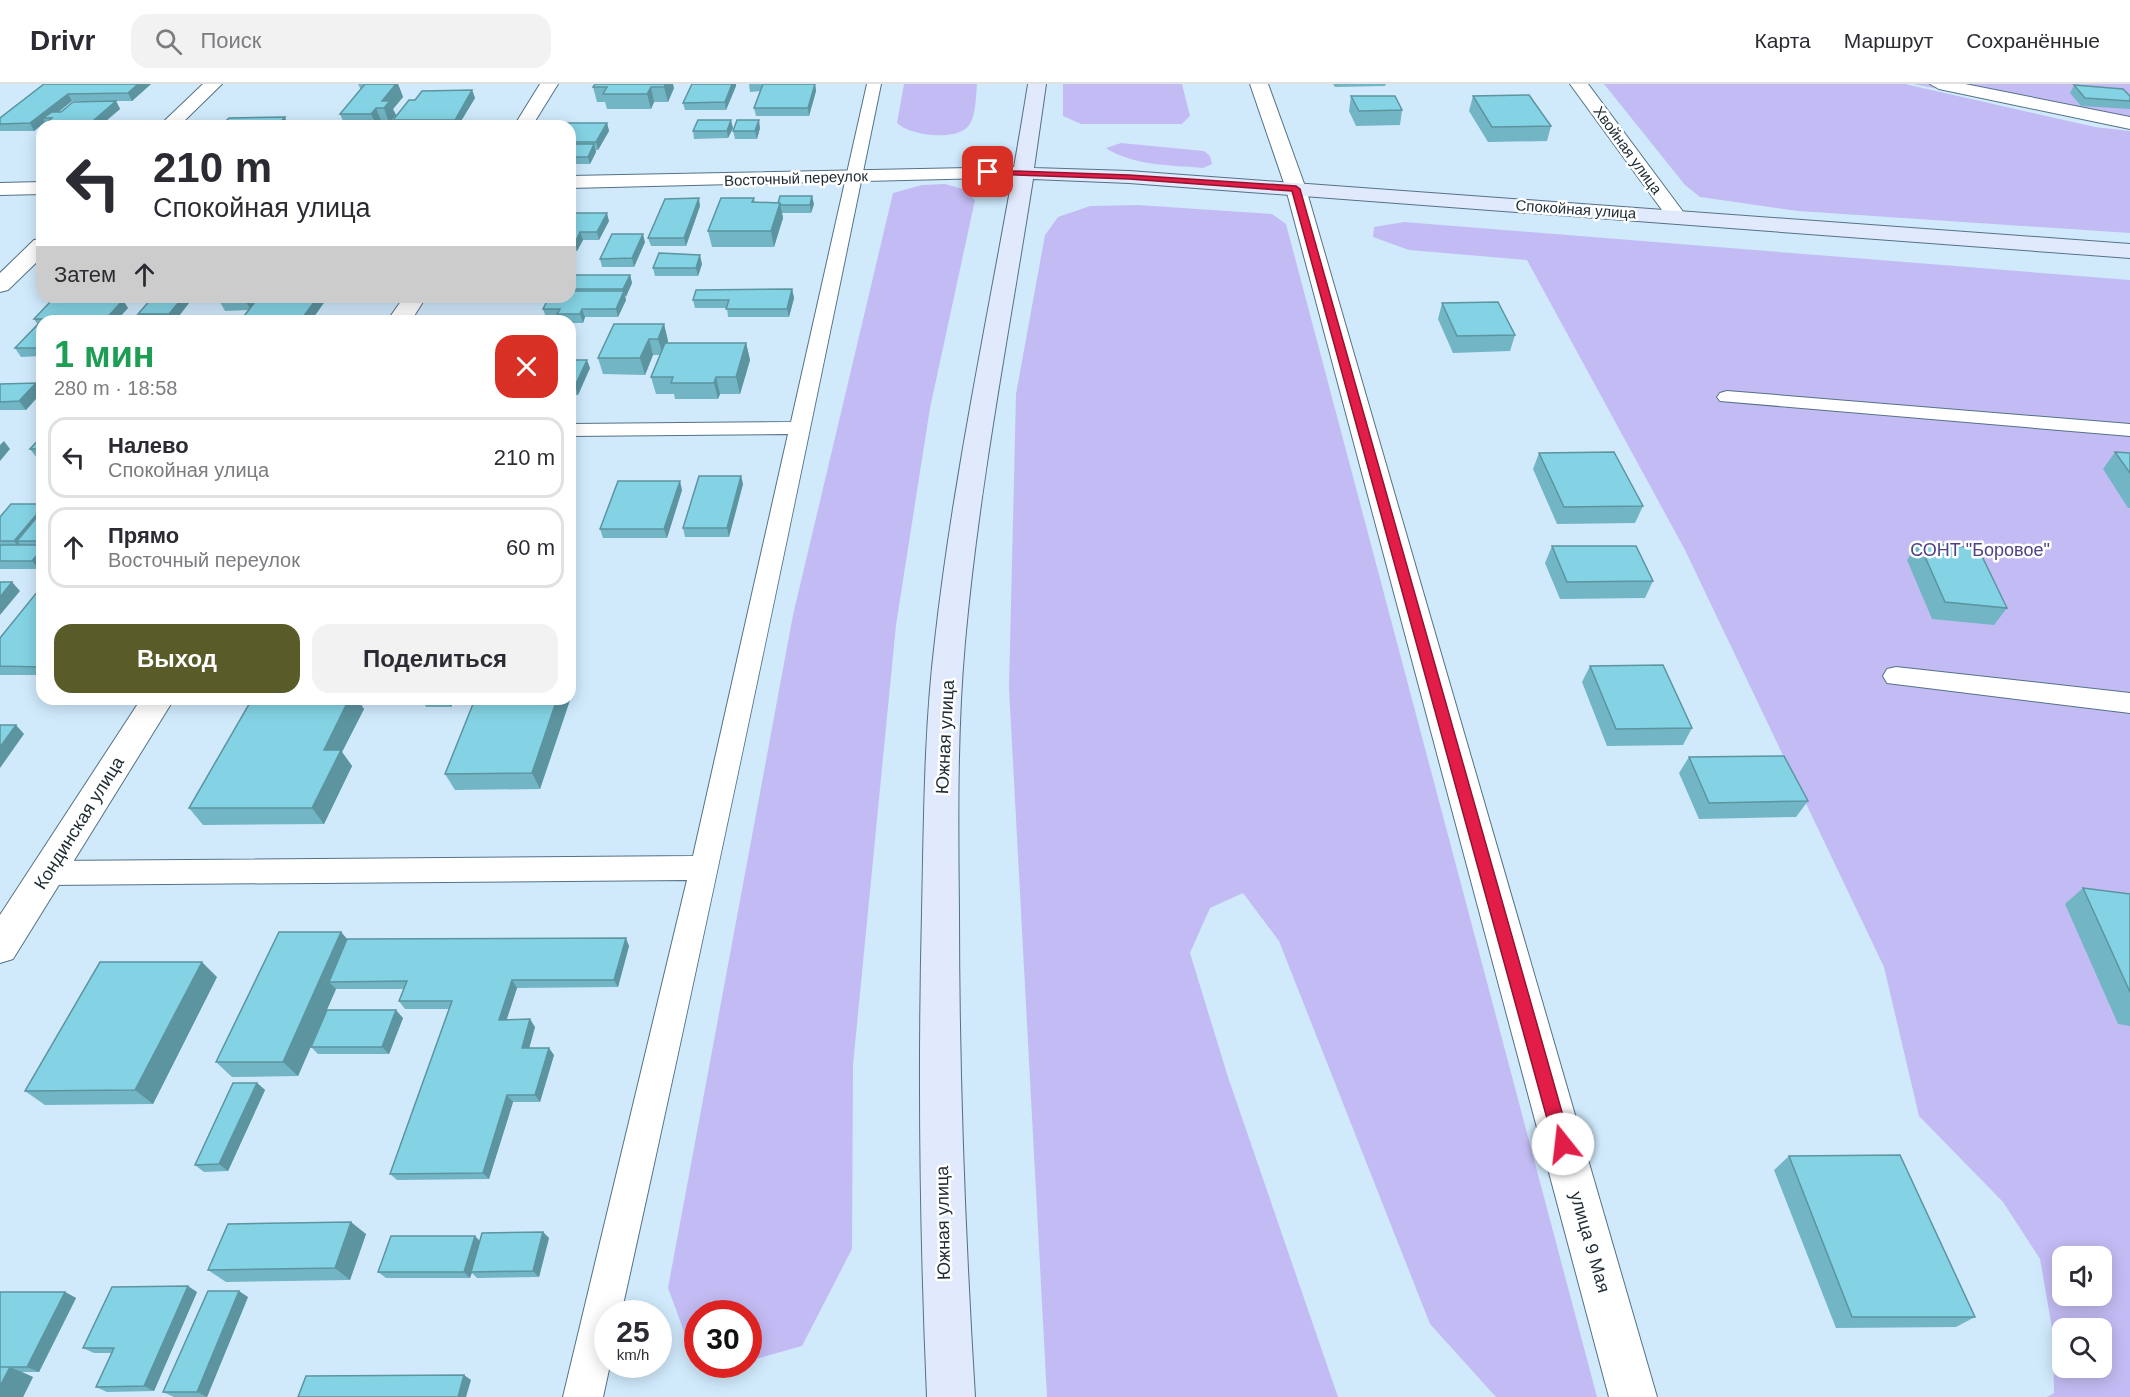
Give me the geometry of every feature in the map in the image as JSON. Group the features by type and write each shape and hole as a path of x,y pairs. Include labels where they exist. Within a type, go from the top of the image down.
{"main road":[{"name":"Южная улица","path":"951,1397 944,1272 939,1027 941,807 949,655 966,514 1037,84"},
{"name":"Спокойная улица","path":"1022,172 1296,189 2130,251"}],"street":[{"path":"174,120 213,84"},
{"path":"527,120 549,84"},
{"name":"улица 9 Мая","path":"1258,84 1296,189 1633,1397"},
{"name":"Хвойная улица","path":"1579,84 1677,217"},
{"path":"1939,84 2130,123"},
{"name":"Восточный переулок","path":"576,183 1022,172"},
{"path":"0,189 36,188"},
{"path":"0,285 36,251"},
{"name":"Кондинская улица","path":"0,947 154,705"}],"lane":[{"path":"583,1397 705,867 802,428 874,84"},
{"path":"1727,397 2130,430"},
{"path":"576,430 802,428"},
{"path":"1896,676 2130,703"},
{"path":"47,873 705,867"}],"green space":[{"path":"904,84 977,84 971,122 966,129 947,135 924,134 904,128 897,123"},
{"path":"1063,84 1182,84 1190,116 1182,124 1081,124 1063,116"},
{"path":"1604,84 1905,84 2095,127 2130,131 2130,233 1798,211 1700,197 1685,185"},
{"path":"1913,84 2130,84 2130,126"},
{"path":"1121,143 1204,151 1210,156 1212,164 1203,168 1153,164 1128,158 1106,148"},
{"path":"945,184 963,189 975,200 930,408 896,625 853,1065 852,1249 802,1346 762,1357 762,1300 684,1300 684,1331 668,1288 793,615 893,193 922,185"},
{"path":"1138,205 1272,214 1286,224 1597,1397 1496,1397 1430,1324 1279,941 1243,893 1210,908 1190,953 1228,1077 1338,1397 1047,1397 1009,688 1016,394 1045,235 1058,217 1090,206"},
{"name":"СОНТ \"Боровое\"","path":"1404,222 2130,280 2130,1397 2047,1397 2054,1393 2054,1378 2112,1378 2112,1318 2052,1318 2052,1328 2040,1259 2003,1202 1919,1116 1884,967 1685,550 1527,260 1409,250 1373,237 1374,227"}],"building":[{"path":"44,84 138,84 128,93 68,94 30,123 0,124 0,118"},
{"path":"365,84 396,84 382,101 390,101 384,108 376,108 371,114 340,114"},
{"path":"595,84 666,84 664,87 651,87 647,94 603,94 607,87 593,87"},
{"path":"692,84 732,84 725,102 683,103"},
{"path":"763,84 815,84 808,108 754,108"},
{"path":"2074,85 2123,89 2130,96 2130,101 2085,98"},
{"path":"472,90 455,120 393,120 409,100 415,100 422,91"},
{"path":"1529,95 1551,126 1492,127 1473,96"},
{"path":"1351,96 1395,96 1402,110 1359,111"},
{"path":"116,101 94,120 43,118 52,112 61,112 73,102"},
{"path":"285,117 282,120 227,120 229,118"},
{"path":"698,120 731,120 727,131 693,131"},
{"path":"737,120 759,120 755,131 733,131"},
{"path":"576,123 607,123 596,142 576,142"},
{"path":"576,144 594,144 588,157 576,157"},
{"path":"780,196 812,196 810,205 781,205 778,203"},
{"path":"699,198 684,238 648,238 665,199"},
{"path":"721,198 754,198 752,202 780,203 771,231 708,231"},
{"path":"576,213 607,213 597,232 580,232 576,241"},
{"path":"612,234 643,234 632,258 600,259"},
{"path":"659,253 700,255 696,268 653,268"},
{"path":"576,275 630,275 623,289 576,289"},
{"path":"792,289 787,309 726,309 729,300 693,300 696,290"},
{"path":"576,291 624,291 616,309 582,309 580,314 557,314 560,309 543,309 546,303 576,303"},
{"path":"1498,302 1515,335 1457,336 1442,303"},
{"path":"49,303 120,303 109,315 38,315"},
{"path":"148,303 178,303 169,314 138,314"},
{"path":"254,303 314,303 304,315 245,315"},
{"path":"614,324 664,324 658,339 649,339 640,358 598,358"},
{"path":"36,326 36,348 15,348"},
{"path":"665,343 746,343 736,377 716,377 714,383 671,383 673,377 651,377"},
{"path":"576,360 587,360 576,384"},
{"path":"36,383 19,401 0,402 0,384"},
{"path":"1614,452 1643,506 1564,507 1539,453"},
{"path":"2115,452 2130,453 2130,473"},
{"path":"699,476 741,476 727,528 683,528"},
{"path":"618,481 680,481 664,529 600,529"},
{"path":"11,504 36,504 36,515 14,541 0,541 0,517"},
{"path":"36,518 36,541 17,541"},
{"path":"1919,543 1978,548 2007,608 1945,602"},
{"path":"0,545 36,545 36,556 32,561 0,561"},
{"path":"1552,546 1636,546 1653,581 1567,582"},
{"path":"0,582 12,582 0,597"},
{"path":"36,593 36,667 0,666 0,638"},
{"path":"1663,665 1692,728 1616,729 1590,666"},
{"path":"249,705 346,705 324,750 341,750 312,808 189,808"},
{"path":"473,705 555,705 532,773 445,774"},
{"path":"0,725 16,725 0,747"},
{"path":"1784,756 1808,801 1709,803 1689,757"},
{"path":"2083,888 2130,894 2130,992"},
{"path":"279,932 341,932 283,1062 216,1062"},
{"path":"626,938 614,980 512,980 499,1020 530,1019 522,1048 549,1048 535,1095 507,1095 483,1173 390,1174 452,1001 399,1001 407,981 329,982 347,939"},
{"path":"100,962 202,962 135,1090 25,1091"},
{"path":"327,1010 396,1010 382,1047 311,1047"},
{"path":"233,1083 257,1083 219,1164 195,1165"},
{"path":"1900,1155 1975,1317 1852,1317 1789,1156"},
{"path":"351,1222 335,1268 208,1270 228,1224"},
{"path":"543,1232 533,1271 471,1272 482,1233"},
{"path":"391,1236 475,1236 464,1272 378,1272"},
{"path":"188,1286 144,1386 96,1387 114,1348 83,1348 112,1287"},
{"path":"208,1291 239,1291 197,1392 163,1392"},
{"path":"0,1292 65,1292 27,1367 0,1367"},
{"path":"0,1367 10,1367 0,1386"},
{"path":"464,1375 458,1397 298,1397 306,1376"}],"route":[{"path":"988,172 1129,177 1296,189 1563,1144"}]}
